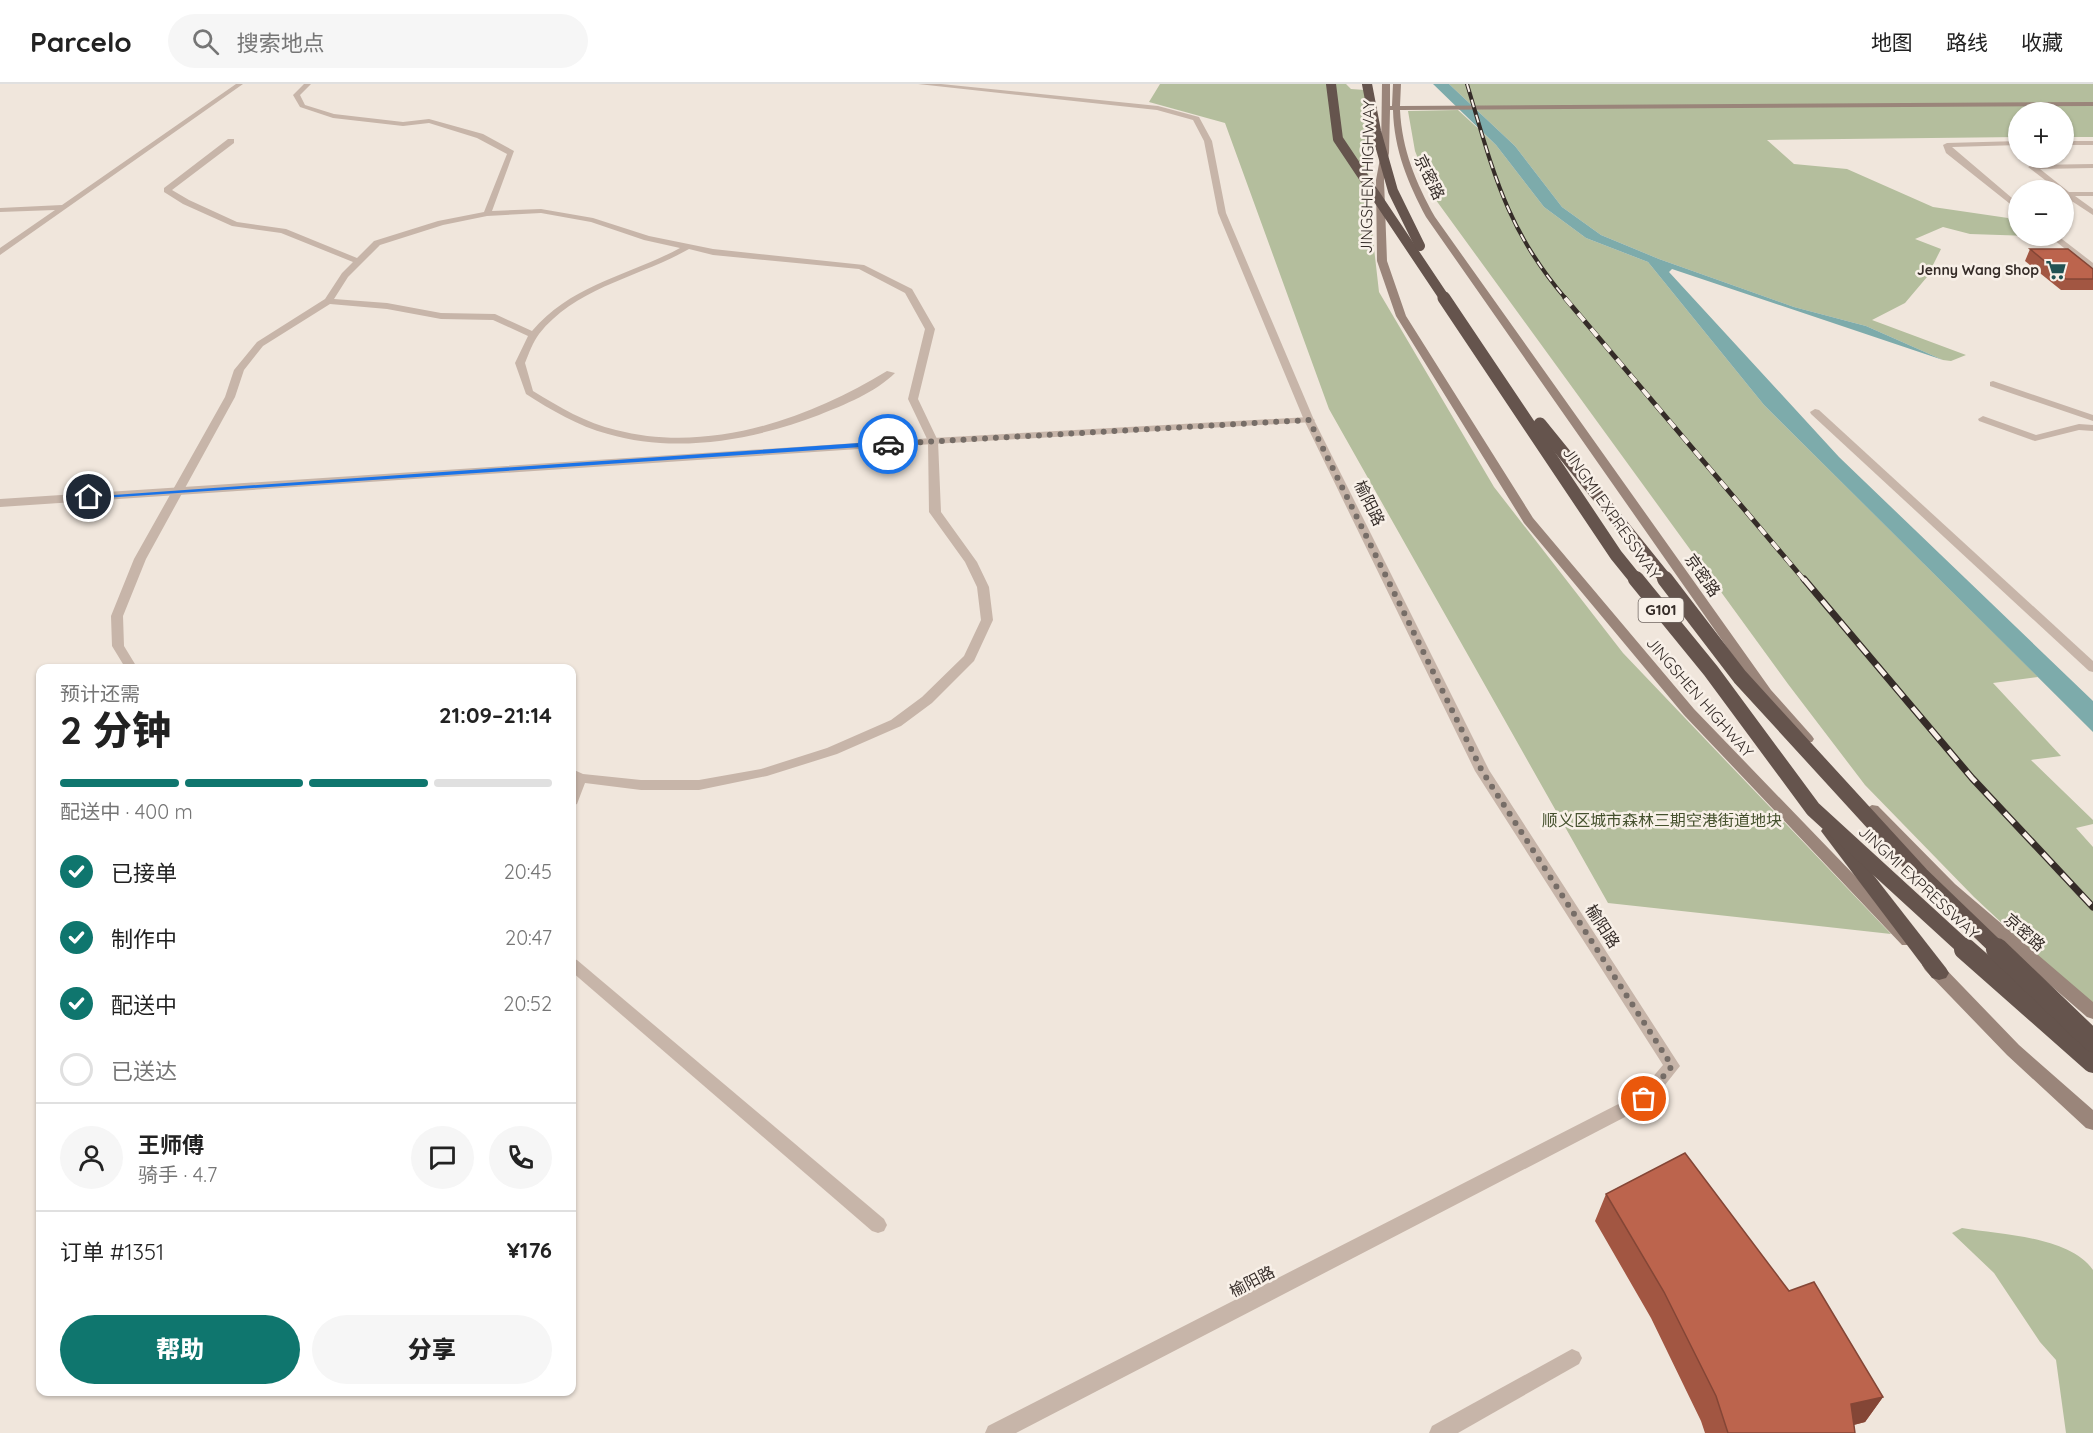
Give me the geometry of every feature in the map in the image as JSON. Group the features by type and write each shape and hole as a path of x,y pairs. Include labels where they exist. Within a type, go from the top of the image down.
{"highway":[{"name":"JINGMI EXPRESSWAY","path":"1331,84 1338,139 1616,555 1711,671 1813,809 1997,978 2093,1062"},
{"name":"JINGMI EXPRESSWAY","path":"1367,84 1376,131 1393,191 1425,257 1483,350 1698,620 1740,677 1921,875 2093,1041"},
{"path":"1813,809 1939,973"},
{"path":"1887,838 1916,857"}],"main road":[{"name":"JINGSHEN HIGHWAY","path":"1386,84 1390,109 1380,180 1382,261 1401,316 1528,520 1689,712 1840,873 2013,1050 2093,1122"},
{"name":"京密路","path":"1397,84 1390,109 1401,154 1411,182 1438,226 1766,693 1916,857 2093,1012"},
{"path":"1390,109 2093,104"}],"street":[{"path":"0,252 240,84"},
{"path":"308,84 296,95 302,106 333,116 404,124 429,121 480,136 511,153 486,214"},
{"name":"榆阳路","path":"921,84 1158,108 1196,119 1208,141 1222,213 1309,420 1482,771 1672,1066 1644,1099 995,1433"},
{"path":"231,141 167,190 186,202 235,224 283,231 357,261"},
{"path":"2008,143 1947,145 1949,151 2008,199"},
{"path":"2074,143 2093,143"},
{"path":"2049,180 2032,167 2093,166"},
{"path":"2074,193 2093,194"},
{"path":"2074,199 2093,213"},
{"path":"0,210 65,207"},
{"path":"129,664 118,646 117,616 140,559 230,398 239,370 260,344 328,301 345,274 377,243 441,223 486,214 541,211 592,220 646,238 713,252 861,267 909,291 930,329 913,399 933,441 935,512 970,562 983,588 987,620 970,658 927,700 896,723 832,751 762,773 699,785 641,785 576,776"},
{"path":"2066,246 2093,268"},
{"path":"687,247 672,257 578,296 545,318 533,335 520,363 529,392 558,411 623,434 702,438 767,430 832,407 890,374"},
{"path":"328,301 387,306 441,316 495,316 533,335"},
{"path":"1993,384 2093,418"},
{"path":"1815,411 2093,668"},
{"path":"1983,419 2035,438 2079,427 2093,428"},
{"path":"0,503 933,441 1309,420"},
{"path":"576,967 878,1225"},
{"path":"1439,1433 1572,1358"}],"green space":[{"name":"顺义区城市森林三期空港街道地块","path":"1160,84 1346,84 1351,89 1365,90 1369,130 1368,195 1379,292 1494,487 1623,653 1891,934 1608,903 1329,409 1225,123 1149,102"},
{"path":"1449,84 2093,84 2093,137 2074,137 2074,102 2008,102 2008,137 1767,140 1794,164 1847,169 1933,207 2008,218 2008,236 1970,234 1943,227 1915,239 1941,249 1927,277 1905,303 1872,320 1966,355 1951,361 1943,360 1866,326 1794,307 1659,259 1601,235 1562,207 1515,146"},
{"path":"1458,110 1496,145 1544,207 1586,238 1648,262 1764,405 2038,677 1993,683 2061,756 2031,760 2093,820 2093,824 2076,828 2093,847 2093,1008 1974,897 1865,785 1788,684 1433,196 1415,151 1408,111"},
{"path":"1962,1228 2015,1235 2052,1244 2068,1250 2093,1270 2093,1433 2066,1433 2056,1360 2040,1342 1994,1273 1952,1233"}],"water":[{"path":"1433,84 1449,84 1515,146 1562,207 1601,235 1659,259 1794,307 1866,326 1943,360 1672,269 1669,272 1839,457 2093,701 2093,732 1764,405 1648,262 1586,238 1544,207 1496,145"}],"building":[{"path":"2030,249 2068,249 2093,269 2093,279 2066,279"},
{"path":"1685,1153 1789,1291 1814,1282 1883,1397 1851,1404 1855,1433 1728,1433 1716,1396 1664,1292 1606,1194"}],"railway":[{"path":"1467,84 1503,197 1528,248 1566,299"},
{"path":"1565,298 1805,581"},
{"path":"1804,579 1972,778 2093,907"}],"way so far":[{"path":"888,444 1309,420 1482,771 1672,1066 1644,1099"}],"place":[{"name":"Jenny Wang Shop","path":"2056,270"}],"route":[{"path":"89,497 888,444"}]}
